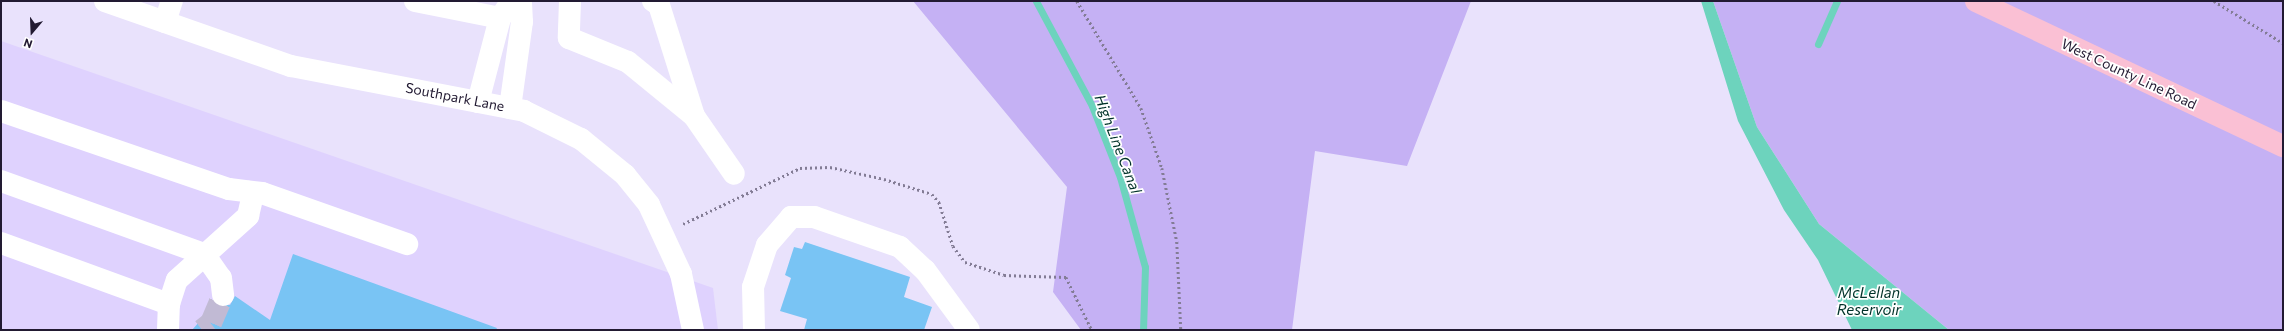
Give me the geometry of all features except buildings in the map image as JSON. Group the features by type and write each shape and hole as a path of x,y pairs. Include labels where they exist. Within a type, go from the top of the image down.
{"main road":[{"name":"West County Line Road","path":"1976,1 2283,146"}],"street":[{"name":"Southpark Lane","path":"105,1 291,66 524,111 581,139 625,175 664,233 681,274 693,330"},
{"path":"165,22 172,1"},
{"path":"415,1 506,10 478,102"},
{"path":"510,108 522,22 521,1"},
{"path":"570,1 569,38 628,62 694,116 734,174"},
{"path":"653,1 659,5 694,116"},
{"path":"1,111 229,189 262,193 407,244"},
{"path":"1,181 204,254 221,278 223,295"},
{"path":"168,330 169,304 177,280 204,254 248,216 252,198 249,192"},
{"path":"754,330 753,287 767,245 791,217 814,217 900,247 930,276 969,330"},
{"path":"1,243 169,304"}],"path":[{"path":"1077,1 1141,108 1162,168 1177,242 1181,330"},
{"path":"2214,1 2283,43"}],"shaded area":[{"path":"913,1 1471,1 1407,166 1315,151 1292,330 1081,330 1053,292 1067,187"},
{"path":"1713,1 2283,1 2283,330 1949,330 1819,224 1757,127"},
{"path":"1,41 713,288 718,330 1,330"}],"water":[{"name":"McLellan Reservoir","path":"1701,1 1713,1 1757,127 1819,224 1949,330 1852,330 1818,260 1784,210 1738,121"}],"waterway":[{"name":"High Line Canal","path":"1036,1 1092,106 1120,177 1145,267 1143,330"},
{"path":"1818,44 1837,1"}],"tunnel":[{"path":"202,330 211,323 223,295"}]}
